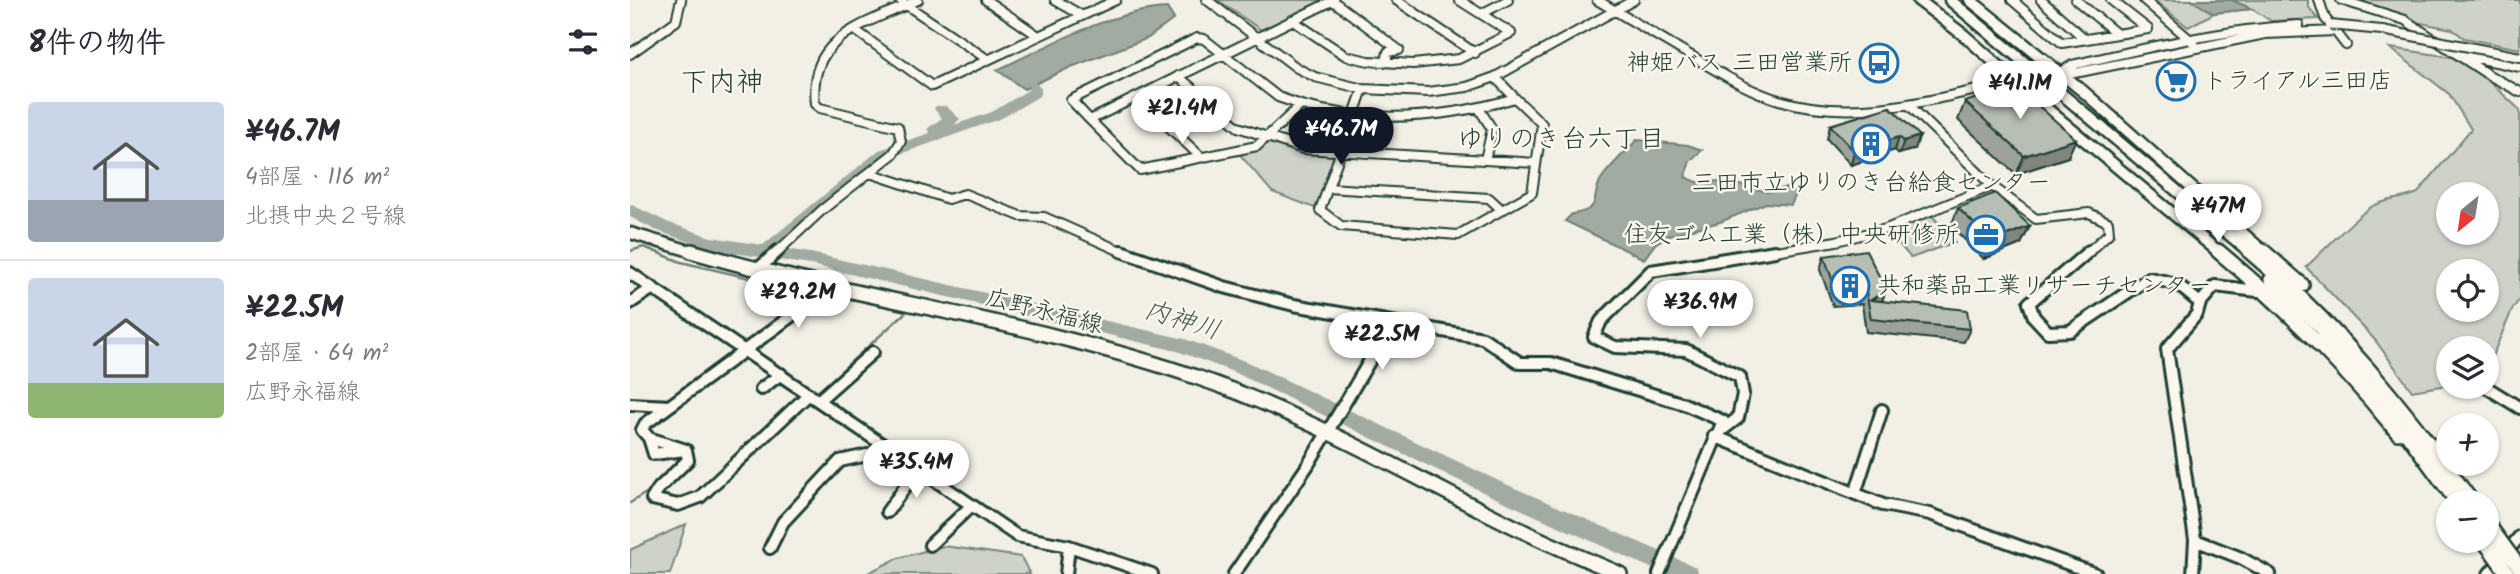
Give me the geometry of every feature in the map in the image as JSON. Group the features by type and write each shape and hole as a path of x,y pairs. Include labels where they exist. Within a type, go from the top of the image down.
{"main road":[{"path":"1918,0 2020,80 2267,292 2359,386 2443,482"},
{"path":"1939,0 2266,275 2321,327 2386,405 2449,490"},
{"path":"1950,0 2299,293 2346,340 2436,453"},
{"path":"1970,0 2255,242 2334,317 2434,439 2436,449"},
{"name":"広野永福線","path":"630,233 832,286 1094,347 1197,377 1264,402 1327,431 1525,533 1620,574"},
{"path":"2499,550 2520,568"},
{"path":"2497,553 2508,574"}],"street":[{"path":"630,54 676,21 681,0"},
{"path":"760,267 797,232 893,154 901,143 902,134 898,127 820,108 815,104 814,97 820,58 825,49 903,3 918,0"},
{"path":"986,0 1038,35"},
{"path":"1055,0 1081,15"},
{"path":"855,30 932,86 1116,0"},
{"path":"1207,0 1297,68 1315,77 1363,89 1449,90 1495,77 1634,0"},
{"path":"1090,120 1333,0 1399,50 1388,52 1386,62"},
{"path":"1396,0 1475,53"},
{"path":"1292,20 1338,52 1362,60 1386,62 1438,63 1475,53 1511,33 1460,0"},
{"path":"1481,14 1508,0"},
{"path":"1597,0 1742,86 1785,104 1817,110 1847,112 1908,104 2265,34 2333,28 2417,42 2520,65"},
{"path":"2012,0 2062,43 2148,29 2111,0"},
{"path":"2041,0 2085,39"},
{"path":"2076,0 2116,34"},
{"path":"2144,0 2199,47"},
{"path":"2319,0 2319,6 2346,45"},
{"path":"2341,0 2405,20 2455,54 2520,92"},
{"path":"903,3 987,59"},
{"path":"2056,73 2072,65 2254,28 2382,30 2520,57"},
{"path":"1301,105 1257,146 1140,170 1071,100 1197,38 1204,39 1278,97 1326,113 1435,117 1480,110 1516,98"},
{"path":"2455,54 2520,65"},
{"path":"1178,76 1238,127 1303,149 1536,163"},
{"path":"1363,89 1320,210 1341,226 1458,235 1532,193 1542,124 1495,77"},
{"path":"1137,97 1201,157"},
{"path":"1908,104 2019,209 2036,219 2088,213 2108,222 2109,233 2029,303 2034,317 2048,332 2070,331 2149,278 2177,284 2200,303"},
{"path":"1480,110 1492,129 1485,160"},
{"path":"870,173 948,199 965,194 1020,216 1044,217 1135,257 1224,287 1294,305 1483,338 1520,363 1551,363 1684,404 1723,421 1714,436 1659,574"},
{"path":"1714,436 1738,418 1743,394 1740,377 1686,350 1615,347 1594,337 1601,321 1651,271 1836,241 1886,229 1992,186"},
{"path":"1328,188 1489,198 1502,210"},
{"path":"630,273 1017,536 1069,547 1152,574"},
{"path":"832,286 645,424 642,430 649,438 654,454 686,450 688,460 659,488 652,499 678,505 700,497 814,397 873,352"},
{"path":"2193,574 2195,540 2167,349 2197,314 2200,303 2215,286 2267,292"},
{"path":"630,303 653,288"},
{"path":"1234,574 1345,407 1392,323"},
{"path":"761,389 781,374"},
{"path":"2499,395 2520,408"},
{"path":"630,404 669,407"},
{"path":"1855,494 1882,410"},
{"path":"1714,436 1883,505 1930,514 2096,574"},
{"path":"770,548 783,522 840,461 890,450"},
{"path":"887,512 918,469"},
{"path":"930,545 971,506"},
{"path":"2489,574 2520,537"},
{"path":"2195,540 2241,558 2270,574"},
{"path":"1066,574 1069,547"}],"shaded area":[{"path":"1218,0 1324,0 1261,30"},
{"path":"2154,0 2308,0 2308,6 2318,19 2271,21 2252,9 2214,13 2188,27"},
{"path":"2191,0 2232,0 2252,9 2213,13"},
{"path":"2346,0 2520,0 2520,49 2464,38 2452,29 2416,22"},
{"path":"1167,8 1174,19 1148,38 1071,67 1024,89 997,70 1101,23"},
{"path":"2390,48 2465,59 2520,110 2520,299 2513,308 2499,340 2499,336 2436,336 2436,387 2412,391 2375,340 2306,267 2371,207 2418,193 2471,129 2449,94"},
{"path":"1267,137 1303,149 1341,152 1320,210 1272,192 1236,150 1257,146"},
{"path":"1637,140 1688,145 1702,150 1690,161 1685,177 1697,182 1724,181 1768,192 1784,188 1798,190 1791,205 1766,203 1720,222 1669,235 1655,244 1644,259 1565,221 1572,214 1592,207 1600,181"},
{"path":"1929,212 1955,242 1911,258 1886,229"},
{"path":"686,524 670,574 630,574 630,550"},
{"path":"944,546 1021,557 1030,574 866,574 898,558"}],"building":[{"path":"2009,88 2018,95 2024,93 2076,139 2024,156 1965,102"},
{"path":"1890,107 1920,136 1904,141 1899,137 1854,151 1830,125"},
{"path":"1995,193 2030,226 1992,241 1958,208"},
{"path":"1866,250 1886,290 1871,300 1967,310 1970,329 1871,319 1866,291 1837,293 1824,256"}],"waterway":[{"path":"766,252 884,154 997,115 1036,92 1034,87"},
{"path":"935,129 952,119 941,109"},
{"name":"内神川","path":"630,210 661,226 710,243 766,252"},
{"path":"630,251 644,247 681,262 814,293"},
{"name":"内神川","path":"766,252 816,260 1179,344 1243,368 1494,488 1688,574"},
{"path":"828,294 907,311"},
{"path":"815,395 906,312"},
{"path":"630,398 669,399 677,394"},
{"path":"630,503 654,488"}],"place":[{"name":"神姫バス 三田営業所","path":"1879,63"},
{"name":"トライアル三田店","path":"2176,81"},
{"name":"三田市立ゆりのき台給食センター","path":"1871,144"},
{"name":"住友ゴム工業（株）中央研修所","path":"1986,235"},
{"name":"共和薬品工業リサーチセンター","path":"1850,286"}],"district":[{"name":"下内神","path":"722,83"},
{"name":"ゆりのき台六丁目","path":"1561,140"}]}
